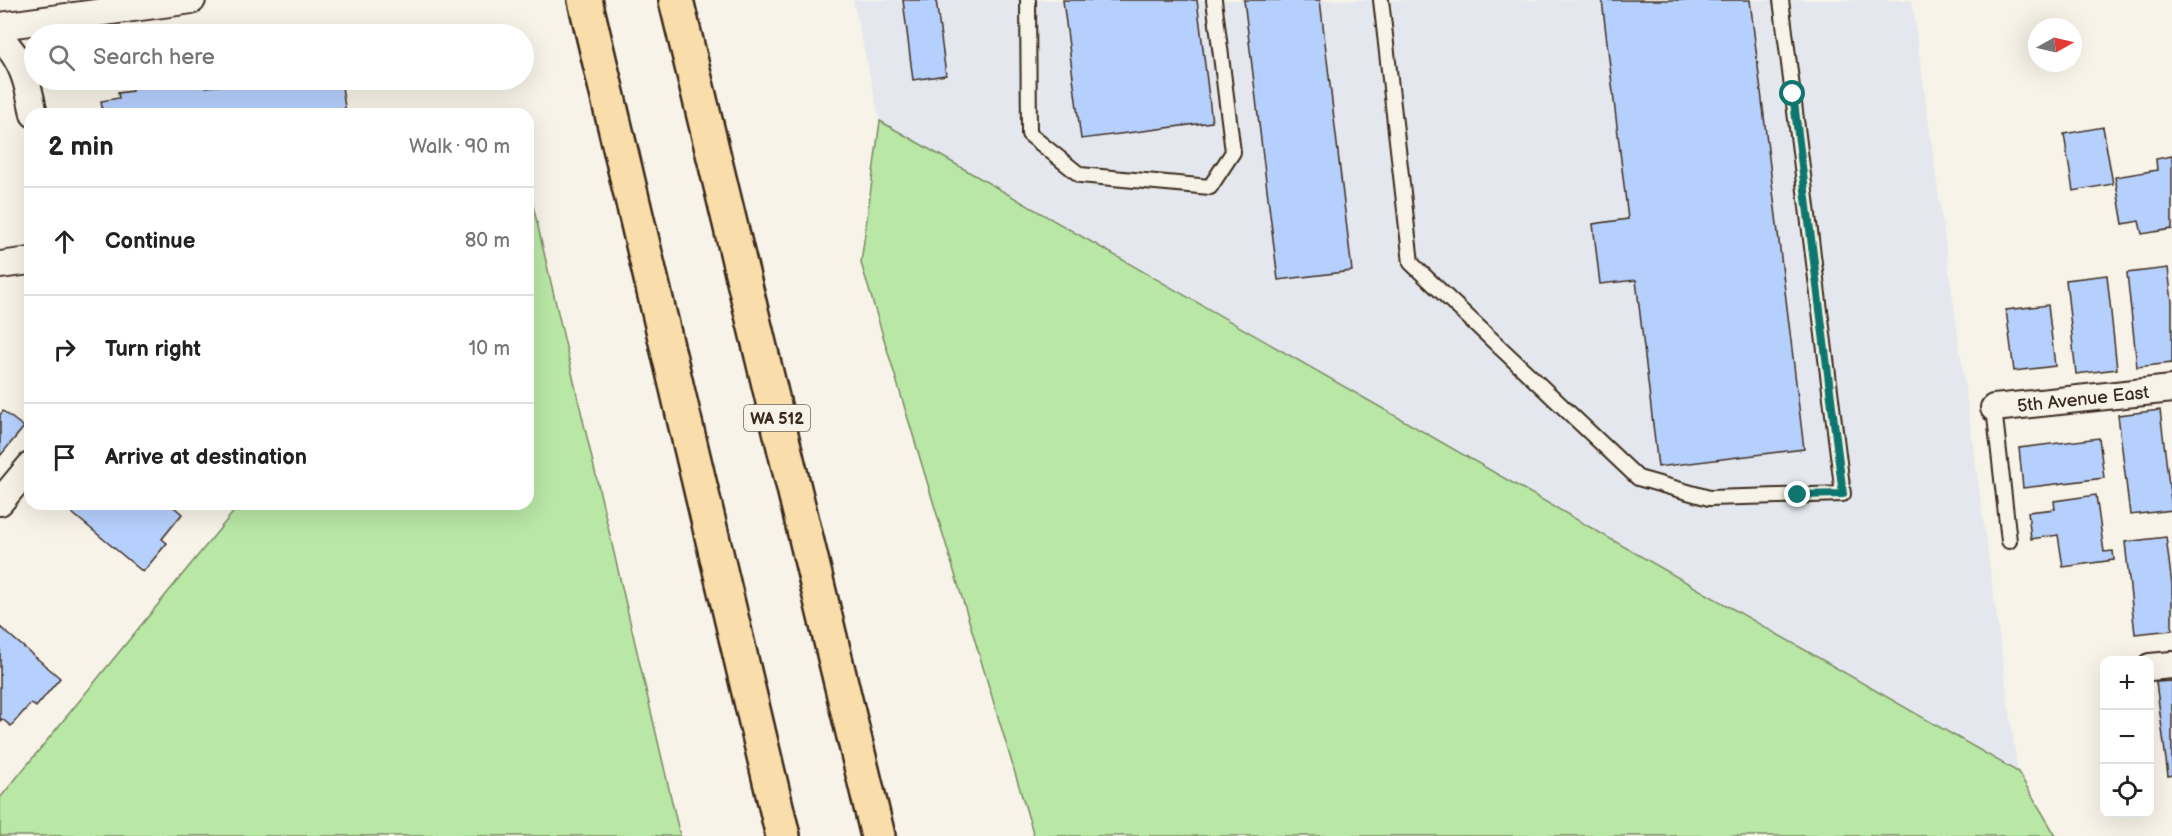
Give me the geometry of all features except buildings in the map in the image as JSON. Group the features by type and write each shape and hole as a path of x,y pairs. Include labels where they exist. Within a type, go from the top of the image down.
{"highway":[{"path":"585,0 783,836"},
{"name":"WA 512","path":"676,0 878,836"}],"street":[{"path":"0,26 192,0"},
{"path":"0,38 17,57 24,72"},
{"path":"29,90 33,108"},
{"path":"0,265 24,262"},
{"name":"5th Avenue East","path":"1994,408 2172,389"},
{"path":"0,502 24,473"},
{"path":"2154,667 2172,665"}],"lane":[{"path":"1028,0 1029,134 1080,176 1210,187 1233,153 1214,0"},
{"path":"1381,0 1411,264 1638,478 1709,498 1843,494 1781,0"},
{"path":"1994,408 2009,541"}],"shaded area":[{"path":"853,0 1912,0 2018,772 880,121"}],"green space":[{"path":"880,121 2018,772 2056,836 1034,836 861,263"},
{"path":"534,210 680,836 0,836 0,798 235,510 534,510"}],"route":[{"path":"1793,94 1843,494 1798,495"}]}
